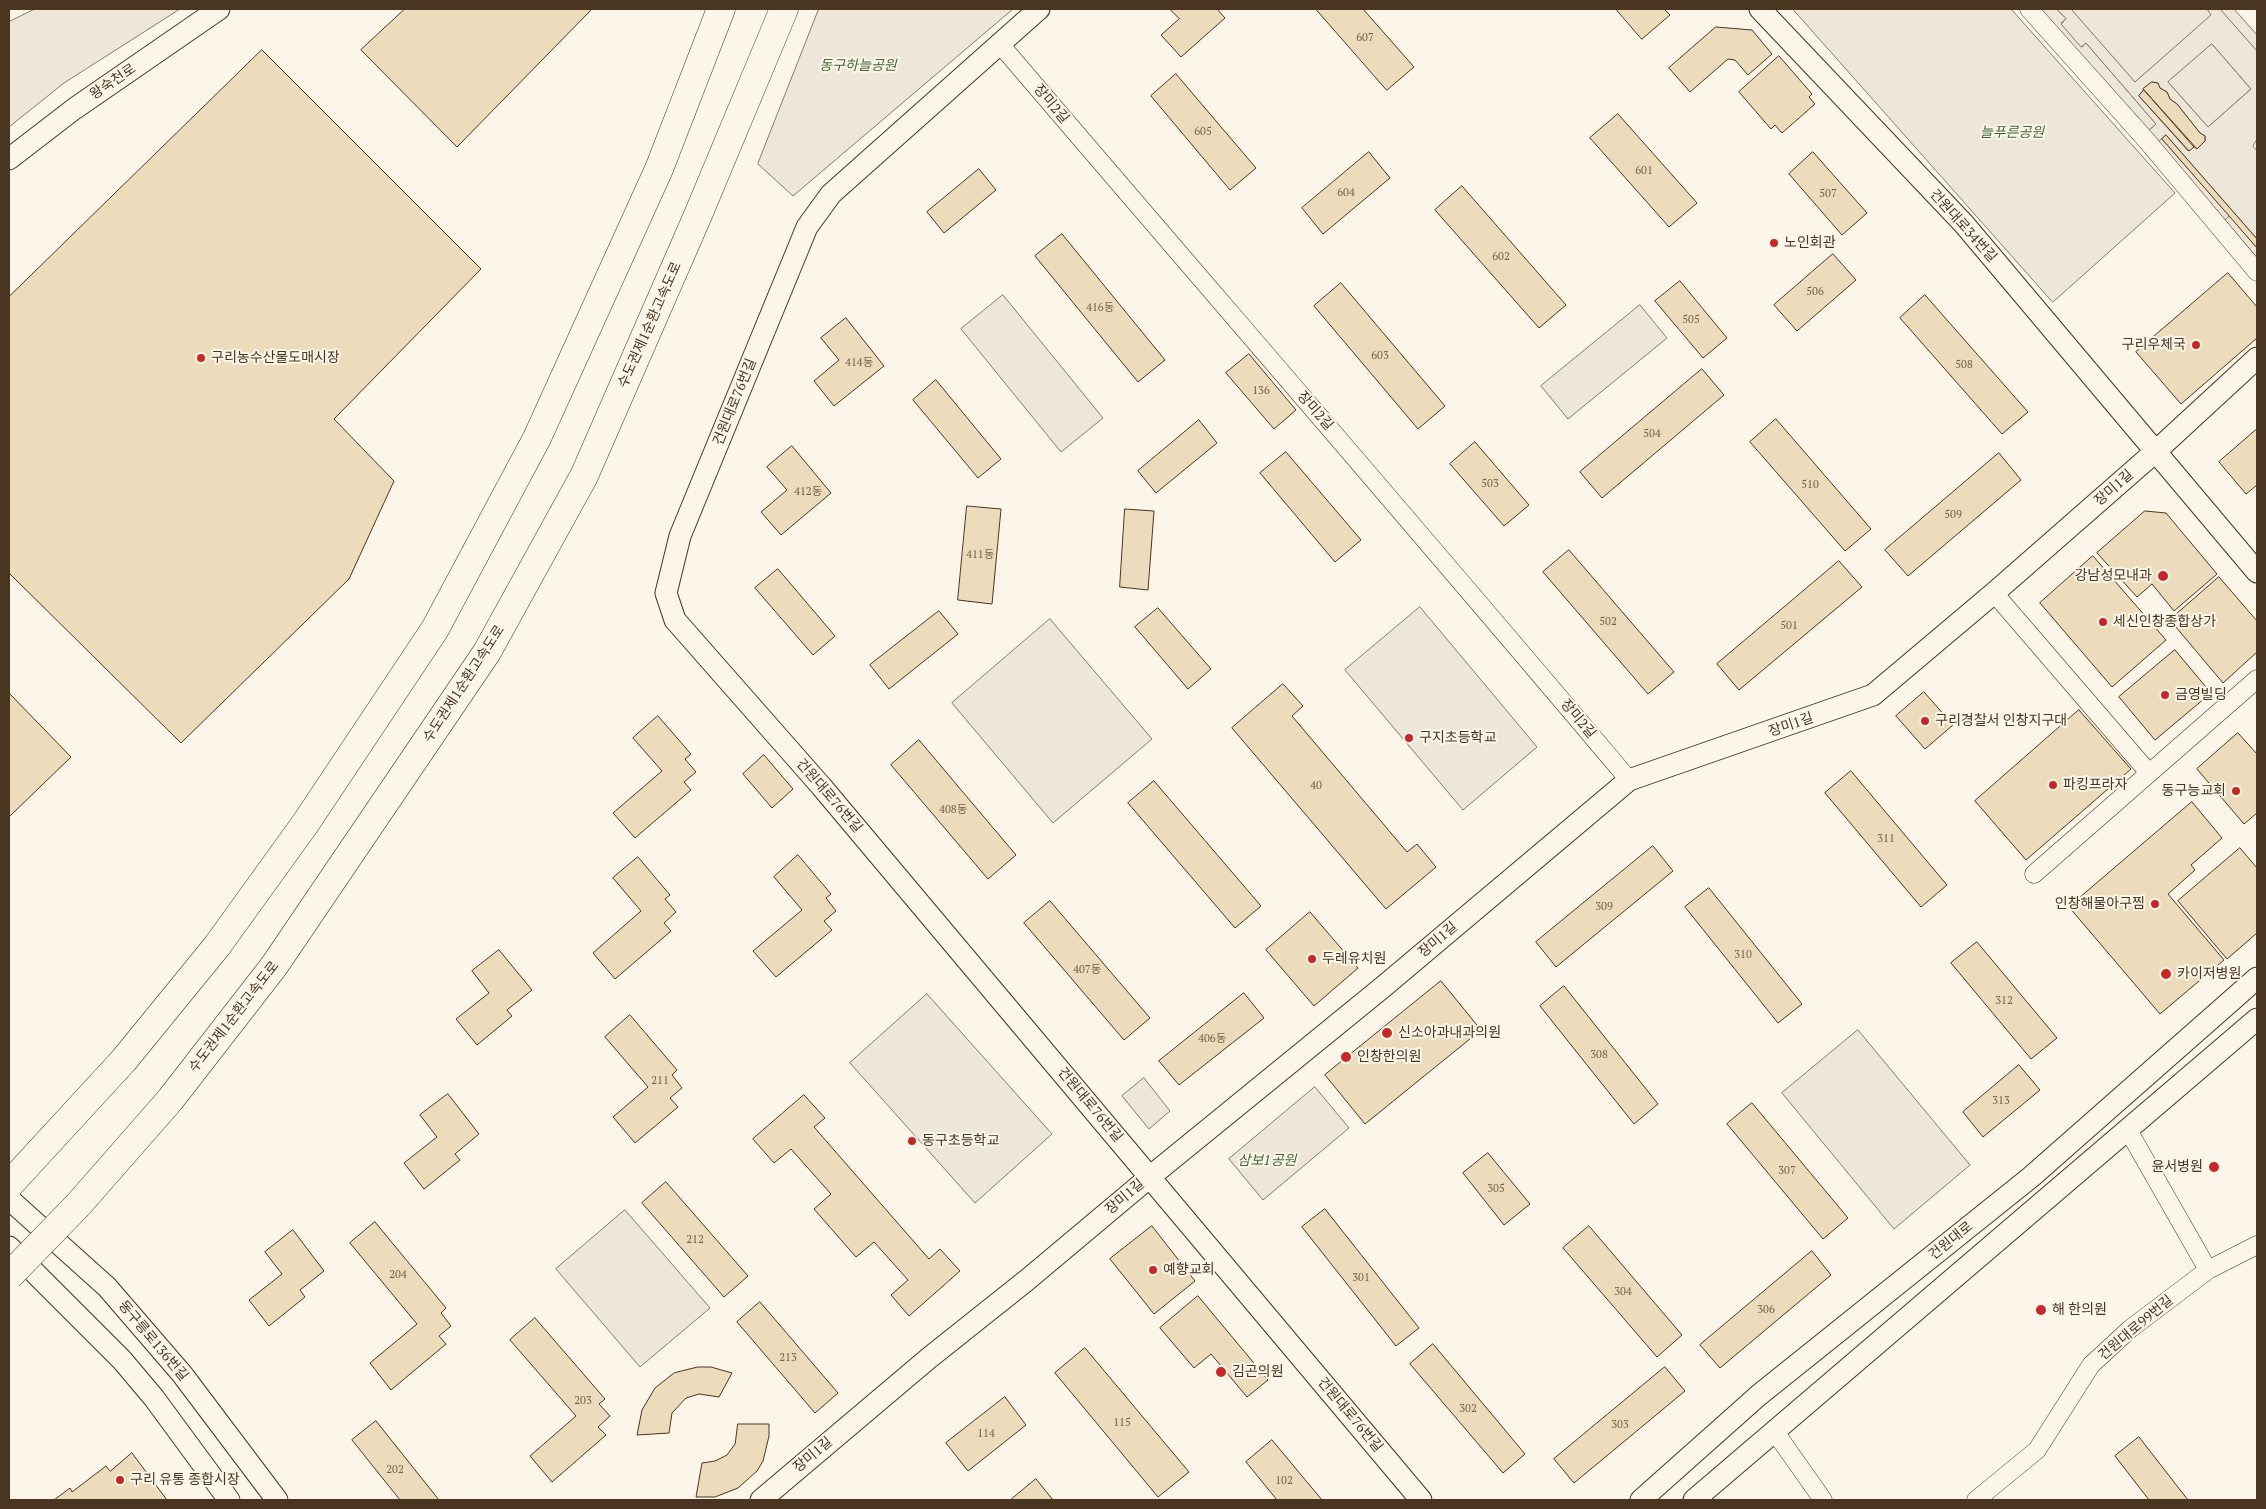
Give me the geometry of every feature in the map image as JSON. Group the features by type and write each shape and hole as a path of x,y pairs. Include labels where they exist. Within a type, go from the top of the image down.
{"highway":[{"path":"9,1185 124,1060 217,946 305,824 435,629 537,438 660,169 721,9"},
{"name":"수도권제1순환고속도로","path":"9,1276 78,1205 170,1100 274,966 487,652 584,476 698,215 784,9"}],"street":[{"name":"왕숙천로","path":"9,159 74,109 219,9"},
{"path":"999,44 1040,9"},
{"name":"건원대로34번길","path":"1760,9 1964,224 2257,572"},
{"path":"2029,9 2147,141 2257,272"},
{"name":"장미2길","path":"999,44 1232,317 1417,528 1629,780"},
{"name":"건원대로76번길","path":"999,44 831,194 807,227 680,536 666,593 675,620 821,786 1421,1500"},
{"path":"2155,452 2257,358"},
{"name":"장미1길","path":"761,1500 922,1364 1383,987 1629,780 1873,695 1994,594 2155,452"},
{"path":"1994,594 2149,773"},
{"path":"2034,874 2257,679"},
{"name":"건원대로","path":"1641,1500 1759,1395 2038,1171 2257,978"},
{"path":"1694,1500 2257,1019"},
{"path":"2128,1130 2208,1270"},
{"name":"동구릉로136번길","path":"9,1199 107,1287 182,1374 277,1500"},
{"name":"건원대로99번길","path":"1976,1500 2037,1450 2091,1365 2130,1329 2208,1270 2257,1245"},
{"path":"9,1247 122,1360 154,1398 229,1500"},
{"path":"1775,1432 1824,1500"}],"green space":[{"path":"35,9 180,9 64,83 9,127 9,22"},
{"name":"동구하늘공원","path":"819,9 1013,9 793,196 758,164"},
{"name":"늘푸른공원","path":"1793,9 2011,9 2175,193 2053,302"},
{"path":"2039,9 2057,9 2066,19 2061,23 2082,47 2086,43 2156,124 2147,132"},
{"path":"2071,9 2207,9 2212,15 2135,82"},
{"path":"2220,9 2234,9 2257,35 2257,51"},
{"path":"2212,44 2251,89 2208,127 2168,82"},
{"path":"2162,139 2230,216 2225,220 2157,143"},
{"path":"1003,295 1103,418 1061,452 961,329"},
{"path":"1640,305 1667,338 1568,419 1541,386"},
{"path":"1420,607 1537,747 1463,810 1345,670"},
{"path":"1050,619 1152,739 1053,823 952,703"},
{"path":"927,994 1052,1134 975,1203 850,1063"},
{"path":"1858,1030 1970,1165 1894,1229 1782,1093"},
{"path":"1144,1078 1170,1111 1149,1129 1122,1096"},
{"name":"삼보1공원","path":"1315,1087 1349,1128 1263,1200 1229,1159"},
{"path":"625,1210 710,1308 640,1367 556,1269"}],"shaded area":[{"path":"2057,9 2071,9 2135,82 2211,15 2207,9 2220,9 2257,51 2257,139 2253,146 2257,151 2257,239 2166,135 2157,143 2147,132 2156,124 2086,43 2081,47 2061,24 2066,19","holes":["2212,44 2251,89 2208,127 2168,82","2152,82 2157,83 2160,88 2167,92 2170,99 2177,104 2200,133 2205,136 2205,141 2197,149 2194,147 2188,151 2139,96"]},
{"path":"2230,216 2257,248 2257,258 2225,220"}],"building":[{"path":"405,9 592,9 457,147 361,50"},
{"path":"1170,9 1217,9 1225,18 1181,57 1161,35 1179,19"},
{"path":"1316,9 1363,9 1414,67 1387,90"},
{"path":"1616,9 1664,9 1670,15 1642,39"},
{"path":"1716,27 1752,30 1772,54 1748,75 1735,60 1728,59 1690,92 1669,68"},
{"name":"구리농수산물도매시장","path":"262,50 481,269 334,419 394,481 349,579 181,743 9,573 9,297"},
{"path":"1779,56 1812,94 1809,97 1815,104 1782,133 1775,125 1771,129 1739,92"},
{"path":"1176,74 1256,168 1230,190 1151,96"},
{"path":"2152,82 2158,83 2160,88 2167,92 2170,99 2177,104 2200,133 2205,136 2205,141 2197,149 2143,89"},
{"path":"2144,90 2194,147 2189,151 2139,96"},
{"path":"1618,114 1697,203 1669,227 1590,138"},
{"path":"2166,135 2257,239 2257,248 2162,139"},
{"path":"1369,152 1390,178 1323,234 1302,208"},
{"path":"1813,152 1867,213 1842,235 1789,174"},
{"path":"979,169 996,190 944,233 927,212"},
{"path":"1462,186 1566,305 1539,328 1435,210"},
{"path":"1062,234 1165,360 1138,382 1035,256"},
{"path":"1833,254 1856,280 1797,331 1774,305"},
{"name":"구리우체국","path":"2228,273 2257,307 2257,338 2181,404 2136,352"},
{"path":"1680,281 1727,338 1703,358 1655,301"},
{"path":"1341,283 1445,406 1418,429 1314,306"},
{"path":"1925,295 2028,412 2002,434 1900,318"},
{"path":"846,318 884,366 834,406 814,381 839,360 821,338"},
{"path":"1249,354 1296,410 1274,429 1226,373"},
{"path":"1702,369 1724,395 1602,498 1580,472"},
{"path":"936,380 1001,459 978,478 913,400"},
{"path":"1776,419 1871,529 1845,551 1750,442"},
{"path":"1199,420 1217,443 1156,493 1138,471"},
{"path":"2257,429 2257,485 2246,494 2219,462"},
{"path":"1475,442 1529,505 1504,526 1450,464"},
{"path":"792,446 831,493 781,535 761,512 787,490 767,467"},
{"path":"1286,452 1361,540 1335,562 1260,473"},
{"path":"1999,453 2021,480 1908,576 1885,550"},
{"path":"967,506 1001,509 992,604 958,600"},
{"path":"1125,509 1154,511 1148,590 1120,587"},
{"path":"2145,511 2166,513 2217,574 2174,611 2152,584 2137,597 2097,553"},
{"path":"1569,550 1674,672 1648,694 1543,572"},
{"name":"세신인창종합상가","path":"2093,556 2166,640 2112,687 2040,603"},
{"path":"1839,561 1862,587 1739,690 1717,664"},
{"path":"778,569 835,636 813,655 755,588"},
{"path":"2219,577 2257,621 2257,652 2223,683 2170,620"},
{"path":"1158,608 1211,669 1188,689 1135,627"},
{"path":"939,611 958,634 889,689 870,665"},
{"name":"금영빌딩","path":"2175,650 2211,693 2155,740 2119,697"},
{"path":"1283,684 1303,706 1292,716 1407,852 1417,844 1436,867 1386,909 1232,728"},
{"name":"구리경찰서 인창지구대","path":"1924,692 1953,725 1925,749 1896,716"},
{"path":"9,693 71,757 9,817"},
{"name":"파킹프라자","path":"2079,710 2131,769 2026,860 1975,801"},
{"path":"658,716 691,754 685,759 696,772 684,782 691,790 635,838 613,813 662,771 633,738"},
{"name":"동구능교회","path":"2238,733 2257,754 2257,813 2244,824 2197,769"},
{"path":"919,740 1016,855 988,879 891,765"},
{"path":"764,755 793,789 772,808 743,774"},
{"path":"1851,771 1947,885 1921,907 1825,793"},
{"path":"1154,781 1261,906 1235,928 1128,803"},
{"path":"2192,802 2222,838 2191,865 2195,870 2168,894 2224,960 2160,1014 2069,907"},
{"path":"1653,846 1673,871 1556,967 1536,942"},
{"path":"2240,848 2257,868 2257,933 2227,959 2178,901"},
{"path":"798,855 831,894 826,898 836,911 824,921 832,930 776,977 753,951 802,910 774,877"},
{"path":"638,857 670,895 665,899 676,912 664,923 671,931 615,979 593,953 641,911 613,878"},
{"path":"1709,888 1802,1004 1778,1023 1685,907"},
{"path":"1050,901 1150,1018 1124,1040 1024,923"},
{"name":"두레유치원","path":"1310,912 1358,968 1314,1006 1266,950"},
{"path":"1977,942 2057,1038 2031,1059 1951,963"},
{"path":"499,950 532,990 507,1010 512,1016 477,1045 456,1019 489,993 472,971"},
{"path":"1441,981 1481,1030 1365,1124 1325,1075"},
{"path":"1564,986 1658,1104 1634,1124 1540,1006"},
{"path":"1244,993 1264,1018 1179,1085 1159,1061"},
{"path":"630,1015 677,1070 672,1075 682,1088 670,1098 678,1107 635,1143 613,1117 648,1087 605,1037"},
{"path":"2019,1065 2040,1090 1983,1137 1963,1112"},
{"path":"448,1094 479,1134 455,1154 460,1160 424,1189 404,1163 437,1137 420,1115"},
{"path":"804,1095 825,1118 814,1127 929,1259 940,1249 960,1271 909,1316 891,1295 908,1280 874,1242 856,1257 814,1209 831,1194 791,1149 774,1163 753,1139"},
{"path":"1752,1103 1848,1218 1823,1239 1727,1124"},
{"path":"1488,1153 1530,1204 1504,1225 1463,1173"},
{"path":"666,1182 748,1276 724,1297 642,1203"},
{"path":"1325,1209 1419,1328 1396,1346 1302,1227"},
{"path":"375,1222 446,1308 441,1313 451,1326 439,1336 446,1344 391,1390 370,1363 417,1324 350,1243"},
{"name":"예향교회","path":"1152,1226 1195,1281 1154,1314 1110,1259"},
{"path":"1589,1226 1682,1335 1657,1357 1563,1248"},
{"path":"293,1230 324,1271 300,1290 305,1297 269,1326 249,1300 282,1274 265,1252"},
{"path":"1812,1251 1831,1275 1720,1368 1700,1345"},
{"path":"1198,1296 1268,1380 1247,1397 1211,1354 1194,1368 1160,1328"},
{"path":"760,1302 838,1393 815,1413 737,1322"},
{"path":"535,1318 605,1399 599,1404 610,1416 598,1427 606,1435 552,1482 530,1456 576,1416 510,1340"},
{"path":"1433,1344 1525,1454 1503,1473 1410,1364"},
{"path":"1085,1348 1189,1472 1158,1497 1055,1373"},
{"path":"698,1367 711,1367 732,1373 719,1397 699,1394 686,1398 672,1413 669,1433 637,1435 642,1410 655,1388 674,1373"},
{"path":"1665,1367 1685,1391 1574,1483 1554,1459"},
{"path":"1005,1397 1026,1425 968,1471 946,1443"},
{"path":"376,1421 439,1500 400,1500 352,1440"},
{"path":"738,1424 769,1424 769,1436 763,1461 757,1471 738,1488 715,1497 696,1497 702,1463 715,1461 727,1455 735,1444"},
{"path":"2139,1437 2188,1500 2149,1500 2115,1456"},
{"path":"1272,1440 1322,1500 1277,1500 1246,1462"},
{"name":"구리 유통 종합시장","path":"132,1453 167,1500 54,1500 70,1488 72,1492 106,1466 110,1471"},
{"path":"1036,1479 1053,1500 1012,1499"}],"place":[{"name":"노인회관","path":"1774,243"},
{"name":"구리우체국","path":"2196,345"},
{"name":"구리농수산물도매시장","path":"201,358"},
{"name":"강남성모내과","path":"2163,576"},
{"name":"세신인창종합상가","path":"2103,622"},
{"name":"금영빌딩","path":"2165,695"},
{"name":"구리경찰서 인창지구대","path":"1925,721"},
{"name":"구지초등학교","path":"1409,738"},
{"name":"파킹프라자","path":"2053,785"},
{"name":"동구능교회","path":"2236,791"},
{"name":"인창해물아구찜","path":"2155,904"},
{"name":"두레유치원","path":"1312,959"},
{"name":"카이저병원","path":"2166,974"},
{"name":"신소아과내과의원","path":"1387,1033"},
{"name":"인창한의원","path":"1346,1057"},
{"name":"동구초등학교","path":"912,1141"},
{"name":"윤서병원","path":"2214,1167"},
{"name":"예향교회","path":"1153,1270"},
{"name":"해 한의원","path":"2041,1310"},
{"name":"김곤의원","path":"1221,1372"},
{"name":"구리 유통 종합시장","path":"120,1480"}]}
